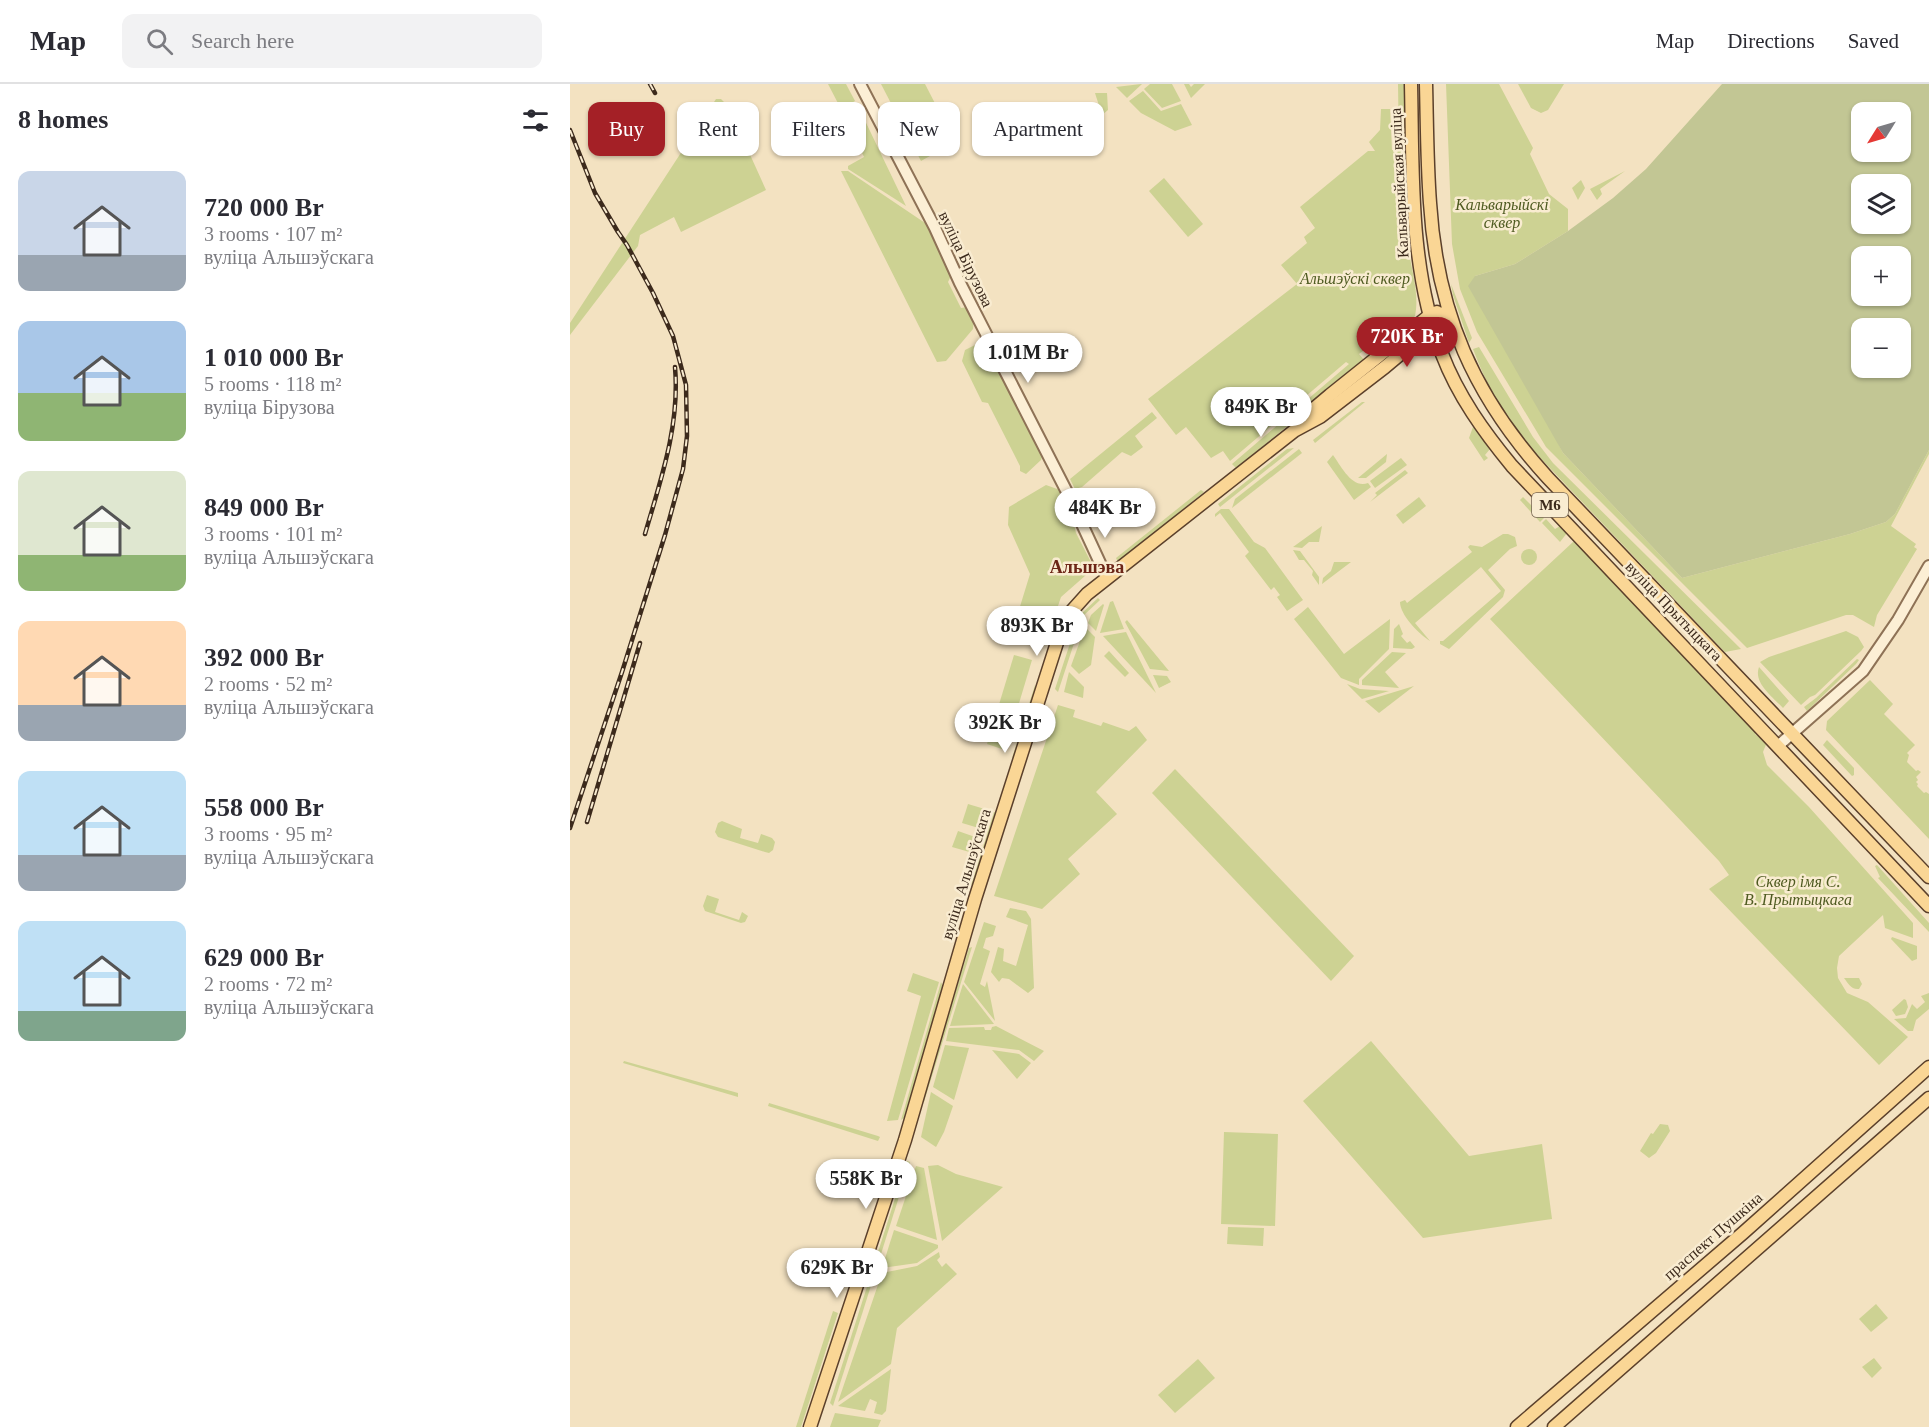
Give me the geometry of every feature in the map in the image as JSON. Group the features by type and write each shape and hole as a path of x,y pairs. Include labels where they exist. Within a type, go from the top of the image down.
{"main road":[{"name":"Кальварыйская вуліца","path":"1411,84 1415,230 1419,262 1432,320"},
{"name":"Кальварыйская вуліца","path":"1426,84 1430,203 1434,239 1448,309"},
{"name":"вуліца Альшэўскага","path":"810,1427 905,1140 975,899 1062,627 1076,605 1107,578 1298,428 1311,411 1330,395 1448,309"},
{"name":"вуліца Прытыцкага","path":"1448,309 1461,347 1478,383 1524,451 1929,877"},
{"name":"вуліца Прытыцкага","path":"1432,320 1442,353 1457,387 1490,438 1512,466 1779,745 1929,906"},
{"name":"праспект Пушкіна","path":"1517,1427 1743,1233 1929,1067"},
{"path":"1554,1427 1929,1098"}],"street":[{"name":"вуліца Бірузова","path":"860,84 935,228 960,283 1065,489 1107,578"},
{"path":"1779,745 1863,671 1898,620 1929,566"}],"green space":[{"path":"828,84 846,84 855,101 837,102"},
{"path":"881,84 925,84 934,102 890,102"},
{"path":"1142,84 1127,98 1116,87"},
{"path":"1150,84 1172,84 1181,101 1162,108 1144,89"},
{"path":"1184,84 1189,84 1191,87 1194,84 1205,84 1191,98"},
{"name":"Альшэўскі сквер","path":"1398,84 1404,84 1405,183 1409,252 1416,289 1415,316 1385,343 1380,338 1359,354 1366,362 1236,468 1232,464 1349,364 1346,362 1230,461 1223,451 1211,458 1186,427 1176,435 1148,399 1297,284 1281,265 1307,243 1304,237 1315,228 1300,207 1368,151 1375,151 1369,142 1380,130 1381,109 1390,109 1392,150 1399,150"},
{"name":"Кальварыйскі сквер","path":"1446,84 1499,84 1533,148 1530,154 1549,194 1568,209 1568,231 1515,264 1475,276 1563,453 1682,578 1850,534 1886,522 1895,514 1929,450 1891,526 1916,544 1914,547 1917,549 1877,615 1874,627 1853,615 1846,615 1747,648 1546,447 1477,332 1460,289 1452,244"},
{"path":"1518,84 1564,84 1548,110 1541,113 1531,108"},
{"path":"1722,84 1929,84 1929,450 1895,514 1886,522 1850,534 1682,578 1563,453 1468,286 1475,276 1515,264 1568,231 1613,198 1646,169"},
{"path":"1143,91 1161,111 1181,104 1192,125 1175,131 1141,113 1129,101"},
{"path":"1095,93 1107,93 1108,110 1104,113 1104,102 1098,102"},
{"path":"866,123 878,148 878,156 882,156 906,206 848,169 848,166 866,156"},
{"path":"679,156 751,156 766,190 681,232 674,217 640,235 638,246 570,335 570,323"},
{"path":"918,156 930,156 921,161"},
{"path":"841,171 848,171 931,227 952,274 948,282 961,308 968,307 974,318 973,329 946,361 937,362"},
{"path":"1625,171 1600,189 1602,194 1597,200 1590,189"},
{"path":"1164,178 1203,224 1188,237 1149,191"},
{"path":"1581,180 1585,188 1578,200 1572,188"},
{"path":"1451,284 1472,338 1469,343 1453,295"},
{"path":"977,344 988,348 1043,454 1041,460 1026,474 1020,471 1020,466 988,403 982,402 962,361 965,350"},
{"path":"1479,347 1533,437 1553,463 1741,649 1725,652 1527,444 1510,422 1489,387 1473,349"},
{"path":"1365,402 1315,443 1313,440"},
{"path":"1152,412 1157,418 1135,436 1143,447 1131,456 1122,452 1082,487 1075,489 1070,479"},
{"path":"1473,427 1490,449 1485,455 1488,458 1484,461 1469,438"},
{"path":"1294,448 1220,507 1218,504 1287,449"},
{"path":"1299,449 1302,453 1232,508 1235,499"},
{"path":"1387,454 1386,462 1366,478 1358,478"},
{"path":"1333,455 1352,480 1362,484 1368,483 1371,487 1354,500 1327,462"},
{"path":"1401,458 1407,465 1375,488 1370,481"},
{"path":"1405,470 1408,473 1370,502 1377,495 1375,493"},
{"path":"1046,485 1060,490 1072,516 1076,533 1094,568 1061,597 1055,615 1036,622 1018,613 1030,574 1008,525 1009,507"},
{"path":"1201,490 1204,492 1118,562 1116,558"},
{"path":"1419,497 1426,506 1403,524 1396,515"},
{"path":"1523,497 1544,518 1540,522 1520,500"},
{"path":"1221,509 1229,509 1254,542 1265,548 1303,600 1287,611 1277,597 1280,595 1274,587 1271,590 1245,556 1249,552 1220,513 1215,517"},
{"path":"1546,519 1555,529 1560,526 1567,533 1560,542 1542,523"},
{"path":"1322,526 1319,542 1309,542 1302,548 1293,547"},
{"path":"1503,534 1515,537 1517,546 1510,549 1488,570 1505,590 1503,597 1449,649 1440,644 1440,641 1443,641 1501,591 1481,567 1415,623 1430,641 1403,613 1400,602 1405,600 1407,603 1472,552 1468,547 1470,545 1482,547"},
{"name":"Сквер імя С. В. Прытыцкага","path":"1573,542 1576,542 1757,732 1755,734 1767,742 1763,752 1767,765 1809,807 1913,923 1913,938 1885,928 1883,915 1839,956 1838,978 1847,993 1868,1002 1908,1037 1879,1065 1709,889 1729,875 1719,861 1490,619"},
{"path":"1529,549 1535,551 1537,557 1535,563 1529,565 1523,563 1521,557 1523,551"},
{"path":"1293,550 1300,551 1319,577 1319,585 1312,575 1313,571 1304,560 1299,560"},
{"path":"1334,562 1351,562 1322,584 1323,578 1331,571"},
{"path":"1098,598 1100,600 1083,616 1058,692 1055,689 1079,616"},
{"path":"1113,601 1124,629 1100,633 1110,602"},
{"path":"1103,604 1096,631 1088,623 1091,615"},
{"path":"1308,607 1344,654 1390,619 1389,649 1359,679 1359,685 1341,678 1294,619"},
{"path":"1127,620 1169,671 1150,669 1125,622"},
{"path":"1399,624 1403,634 1401,636 1407,643 1410,641 1415,647 1412,649 1393,648 1394,629"},
{"path":"1085,627 1095,637 1091,665 1079,674 1071,666"},
{"path":"1846,631 1858,637 1864,647 1815,695 1801,705 1760,662 1769,657"},
{"path":"1126,632 1156,693 1103,636"},
{"path":"1109,651 1129,673 1125,677 1104,656"},
{"path":"1392,652 1406,653 1385,672 1399,688 1362,685 1362,680"},
{"path":"1014,655 1032,660 1005,750 987,744"},
{"path":"1857,659 1859,660 1856,664 1807,711 1804,707"},
{"path":"1759,667 1789,701 1783,708 1761,684"},
{"path":"1069,672 1084,687 1083,698 1064,692"},
{"path":"1153,675 1167,676 1171,682 1159,688"},
{"path":"1870,680 1893,704 1884,714 1915,745 1907,753 1909,755 1907,762 1916,771 1921,772 1916,777 1917,786 1924,793 1929,794 1929,839 1826,730 1827,721"},
{"path":"1347,684 1360,689 1389,691 1362,699"},
{"path":"1035,685 1035,699 1016,756 1012,758"},
{"path":"1414,686 1379,713 1365,701"},
{"path":"1058,705 1075,710 1073,717 1101,726 1103,722 1129,731 1136,726 1147,740 1096,792 1117,814 1068,859 1080,874 1042,909 994,896"},
{"path":"1827,740 1854,768 1854,775 1852,776 1823,745"},
{"path":"1175,769 1354,956 1331,981 1152,793"},
{"path":"968,804 988,810 982,829 962,823"},
{"path":"994,812 997,813 976,885 971,885"},
{"path":"722,821 742,829 740,838 758,843 761,834 772,838 775,842 773,850 769,853 718,837 715,832 718,823"},
{"path":"958,831 978,838 973,853 952,847"},
{"path":"1877,865 1929,923 1929,932 1878,878 1880,877 1875,866"},
{"path":"707,895 719,899 715,912 739,920 742,912 748,916 745,922 741,923 705,911 703,906"},
{"path":"1010,908 1026,911 1031,919 1034,988 1028,993 1009,979 1002,978 999,982 991,972 998,947 1004,949 1003,961 1016,966 1028,925 1006,917"},
{"path":"984,922 996,926 993,936 986,938 983,948 990,951 980,984 985,987 987,981 995,1021 964,982"},
{"path":"1892,937 1917,946 1917,959 1912,961 1891,939"},
{"path":"972,947 924,1102 922,1101 969,948"},
{"path":"913,973 939,982 898,1120 887,1121 921,996 907,991"},
{"path":"1844,978 1859,978 1862,984 1859,989 1854,988"},
{"path":"941,982 943,986 905,1117 901,1120"},
{"path":"963,984 994,1024 950,1026"},
{"path":"1929,993 1929,1009 1916,1020 1913,1031 1908,1031 1894,1019 1906,1018 1912,1004 1917,1009 1925,1002 1921,996"},
{"path":"1904,999 1908,1007 1905,1014 1896,1016 1892,1010"},
{"path":"996,1026 1044,1051 1034,1061 1019,1050 946,1041 949,1028 984,1027 985,1030 991,1030"},
{"path":"1371,1041 1469,1156 1542,1144 1552,1219 1423,1238 1303,1101"},
{"path":"945,1045 969,1048 954,1100 933,1087"},
{"path":"992,1050 1019,1054 1031,1063 1017,1079"},
{"path":"624,1061 738,1093 738,1097 623,1063"},
{"path":"931,1092 953,1106 936,1147 921,1137"},
{"path":"769,1103 880,1137 878,1141 768,1106"},
{"path":"1660,1124 1668,1125 1670,1131 1656,1153 1649,1158 1640,1151 1651,1133 1653,1134"},
{"path":"1224,1132 1278,1134 1275,1226 1221,1224"},
{"path":"907,1161 910,1162 833,1406 830,1403"},
{"path":"938,1165 956,1174 1003,1187 942,1241 928,1166"},
{"path":"916,1166 924,1168 937,1240 896,1226"},
{"path":"1228,1227 1264,1228 1263,1246 1227,1244"},
{"path":"894,1230 938,1245 938,1248 917,1263 882,1268"},
{"path":"939,1252 940,1257 937,1260 942,1267 946,1263 957,1274 897,1328 891,1364 838,1402 882,1273 917,1266"},
{"path":"1876,1304 1888,1318 1871,1332 1859,1319"},
{"path":"833,1311 838,1313 801,1427 796,1427"},
{"path":"1874,1358 1882,1368 1872,1378 1862,1367"},
{"path":"1198,1359 1215,1378 1175,1413 1158,1395"},
{"path":"891,1369 886,1411 882,1415 874,1413 877,1402 870,1399 865,1411 838,1406"},
{"path":"835,1413 881,1420 878,1427 830,1427"}],"railway":[{"path":"650,84 655,93"},
{"path":"570,130 595,193 627,245 673,336 686,385 687,436 683,469 665,535 570,828"},
{"path":"645,534 672,431 676,389 675,367"},
{"path":"587,822 640,643"}],"district":[{"name":"Альшэва","path":"1087,567"}]}
